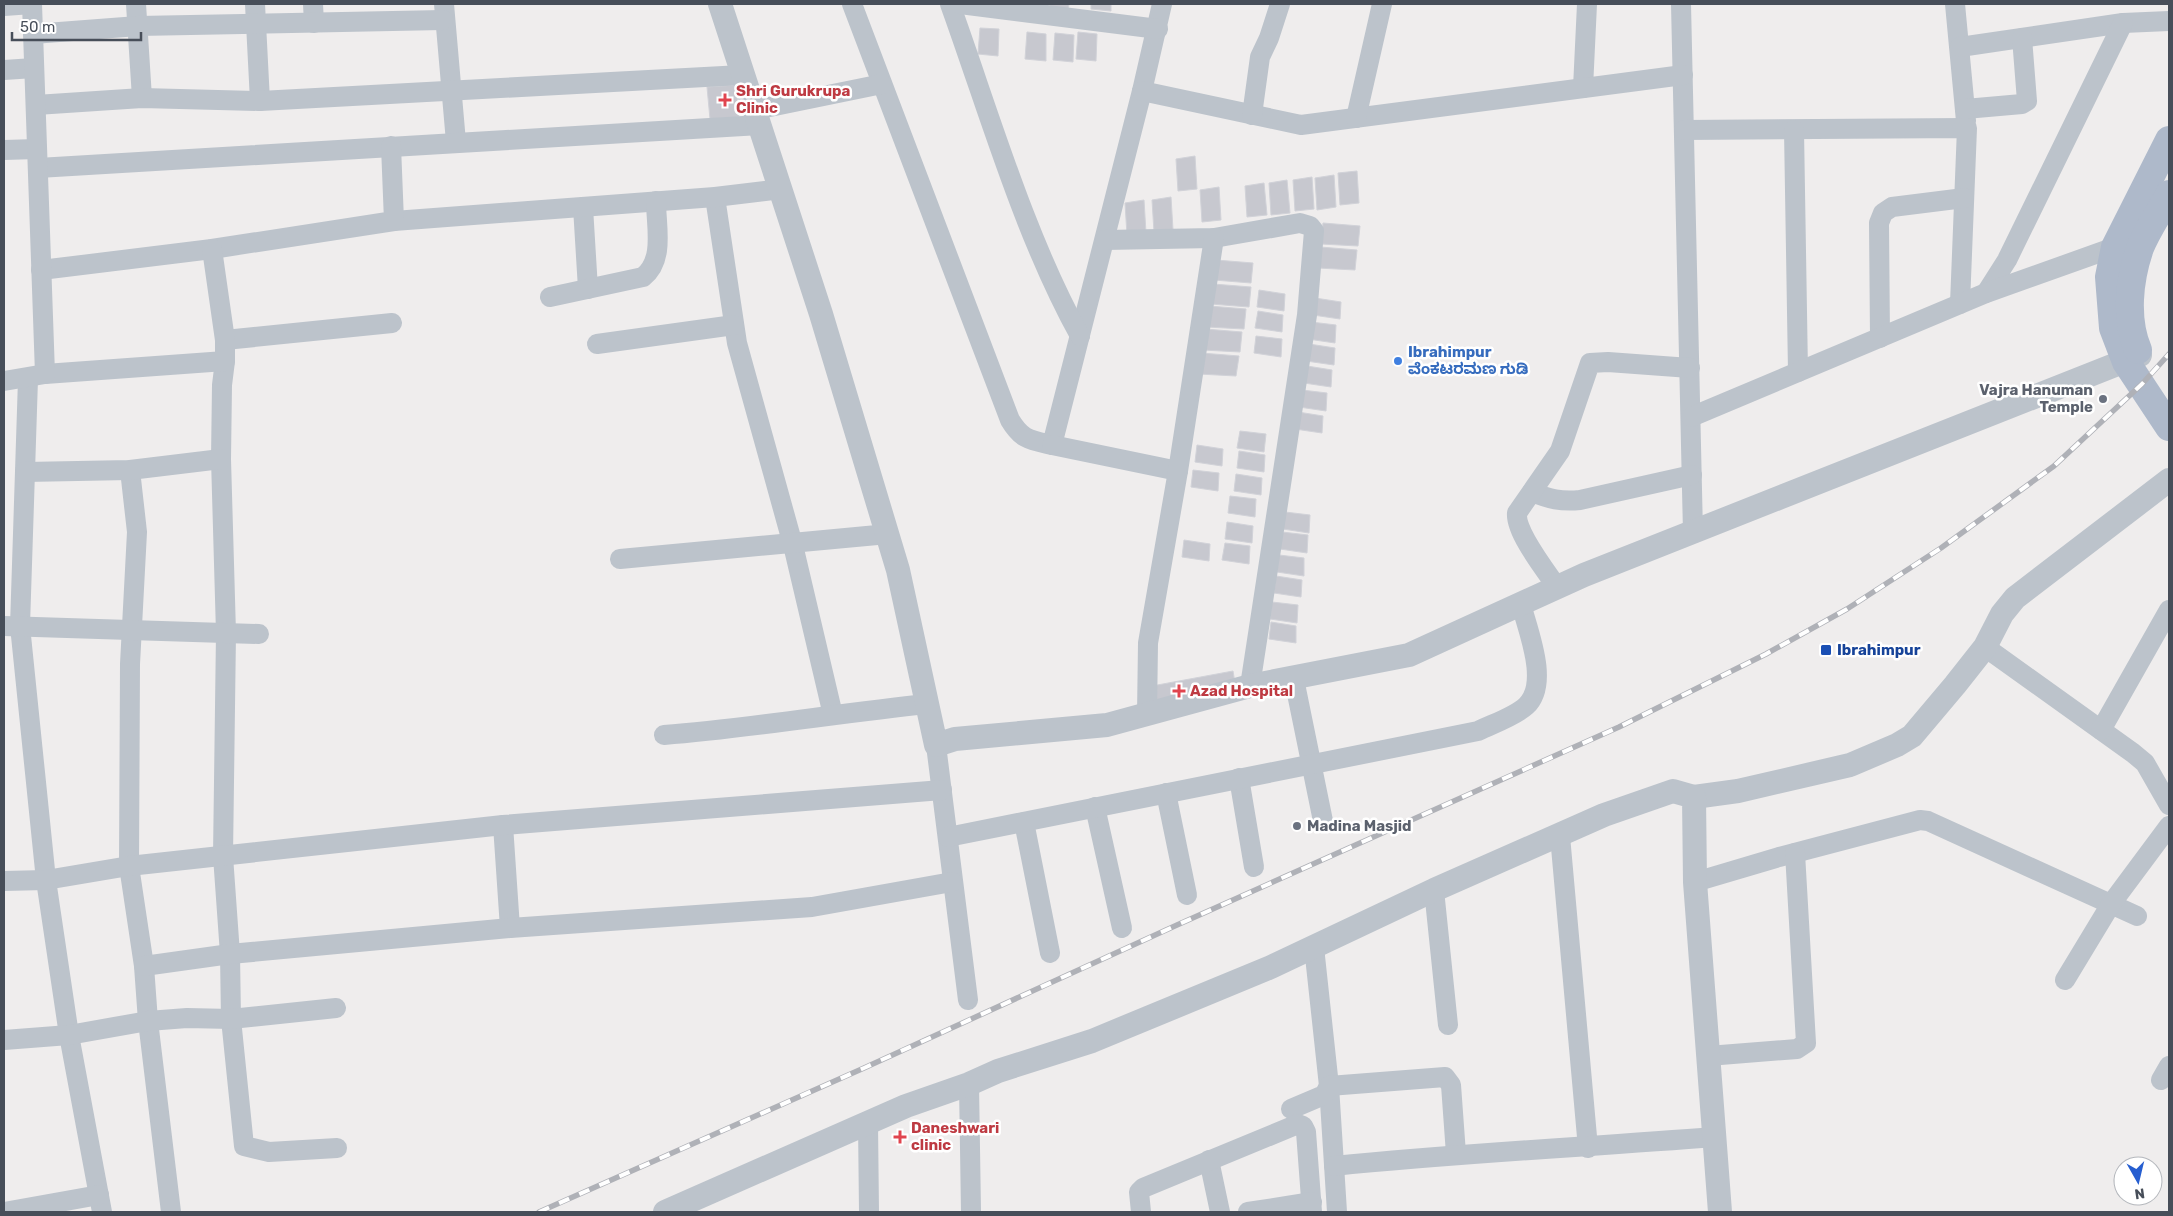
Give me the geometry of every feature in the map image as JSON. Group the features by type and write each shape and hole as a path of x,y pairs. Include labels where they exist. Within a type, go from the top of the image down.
{"main road":[{"path":"2169,140 2115,247 2109,277 2110,310 2113,328 2133,359 2169,427"},
{"path":"2169,194 2140,249 2130,297 2129,323 2133,359 2169,392"}],"street":[{"path":"4,6 32,4 42,270 36,376 24,472 12,626 69,1035 100,1204 4,1212"},
{"path":"136,4 142,98"},
{"path":"255,4 260,100"},
{"path":"720,4 781,189 898,570 936,745 968,1000"},
{"path":"852,4 1010,420 1017,432 1026,439 1178,471"},
{"path":"950,4 1024,210 1060,300 1080,336"},
{"path":"960,4 1158,29"},
{"path":"1052,445 1158,29 1162,4"},
{"path":"1252,115 1260,57 1269,38 1280,4"},
{"path":"1356,118 1382,4"},
{"path":"1583,88 1587,4"},
{"path":"1681,4 1693,533"},
{"path":"1955,4 1966,119 1960,304"},
{"path":"33,34 138,26 256,24 313,13 443,12 456,142"},
{"path":"1960,47 2123,23 2169,21"},
{"path":"1986,293 2007,260 2123,23"},
{"path":"1684,130 1794,130 1966,119 2022,104 2027,100 2022,38"},
{"path":"4,70 34,68"},
{"path":"36,105 142,98 260,100 742,75"},
{"path":"1142,91 1301,125 1683,75"},
{"path":"4,150 38,158 391,146 456,142 757,117 882,84"},
{"path":"1794,130 1798,372"},
{"path":"391,146 394,221"},
{"path":"42,270 212,249 394,221 715,197 781,189"},
{"path":"715,197 734,325 793,545 833,715"},
{"path":"1880,338 1879,223 1883,213 1892,207 1964,198"},
{"path":"550,297 643,277 653,268 657,258 656,201"},
{"path":"583,207 588,289"},
{"path":"1105,240 1214,238 1300,223 1310,226 1314,231 1307,315 1250,686"},
{"path":"1147,715 1148,643 1178,471 1214,238"},
{"path":"1691,417 1986,293 2115,247"},
{"path":"212,249 225,340 226,361 222,385 221,459 226,633 223,856 230,954 231,1018 244,1146 269,1152 337,1148"},
{"path":"225,340 392,323"},
{"path":"596,344 734,325"},
{"path":"936,745 955,739 1107,725 1250,686 1294,679 1409,655 1557,588 2133,359"},
{"path":"4,381 36,376 226,361"},
{"path":"1557,588 1518,524 1517,513 1560,451 1590,363 1601,361 1690,368"},
{"path":"24,472 130,470 221,459"},
{"path":"130,470 137,532 132,630 129,866 144,966 148,1021 171,1212"},
{"path":"1532,492 1548,499 1562,502 1580,500 1692,475"},
{"path":"665,1212 906,1106 969,1084 998,1071 1092,1041 1271,967 1434,890 1604,815 1673,791 1694,797 1738,791 1832,770 1882,753 1912,736 1985,647 2002,614 2014,598 2169,480"},
{"path":"620,559 793,545 888,534"},
{"path":"948,837 1478,731 1525,707 1533,698 1538,669 1521,604"},
{"path":"2101,730 2169,610"},
{"path":"12,626 259,634"},
{"path":"1985,647 2145,763 2169,805"},
{"path":"1294,679 1323,821"},
{"path":"664,736 750,728 833,715 927,704"},
{"path":"1240,778 1254,867"},
{"path":"4,881 46,880 129,866 503,825 942,790"},
{"path":"1166,793 1187,895"},
{"path":"1694,797 1695,882 1720,1212"},
{"path":"1095,808 1122,928"},
{"path":"1695,882 1912,822 1928,821 2137,916"},
{"path":"1024,822 1050,953"},
{"path":"503,825 510,928"},
{"path":"2065,980 2111,904 2169,826"},
{"path":"1560,836 1588,1148"},
{"path":"1708,1056 1797,1049 1806,1043 1795,853"},
{"path":"144,966 230,954 510,928 812,907 952,882"},
{"path":"1434,890 1448,1025"},
{"path":"1314,947 1329,1086 1337,1212"},
{"path":"4,1040 69,1035 148,1021 187,1018 231,1018 336,1008"},
{"path":"1329,1086 1445,1077 1451,1085 1456,1154"},
{"path":"969,1084 971,1212"},
{"path":"1292,1109 1324,1096 1329,1086"},
{"path":"868,1123 870,1212"},
{"path":"1141,1212 1139,1192 1143,1188 1298,1124 1303,1126 1306,1132 1312,1207 1248,1212"},
{"path":"1334,1166 1456,1154 1588,1148 1714,1137"},
{"path":"1209,1160 1220,1212"}],"building":[{"path":"1050,4 1069,4 1068,13 1050,13"},
{"path":"1091,4 1111,4 1111,11 1091,9"},
{"path":"980,28 999,29 998,56 978,54"},
{"path":"1027,32 1046,34 1046,61 1025,59"},
{"path":"1078,32 1097,34 1096,61 1076,59"},
{"path":"1055,33 1074,35 1073,62 1053,60"},
{"path":"736,85 739,117 710,119 707,87"},
{"path":"1195,156 1197,189 1178,191 1176,159"},
{"path":"1357,171 1359,203 1340,205 1338,173"},
{"path":"1334,175 1336,207 1317,210 1315,178"},
{"path":"1312,177 1314,209 1295,211 1293,180"},
{"path":"1287,180 1290,213 1271,215 1269,183"},
{"path":"1264,183 1267,215 1247,217 1245,186"},
{"path":"1219,187 1221,220 1202,222 1200,190"},
{"path":"1171,197 1173,230 1154,232 1152,200"},
{"path":"1144,200 1146,233 1127,235 1125,203"},
{"path":"1323,223 1360,226 1358,246 1321,244"},
{"path":"1320,247 1357,250 1355,270 1318,268"},
{"path":"1216,260 1253,263 1251,283 1214,280"},
{"path":"1213,284 1251,287 1249,307 1211,304"},
{"path":"1259,290 1285,294 1284,311 1257,307"},
{"path":"1315,298 1341,302 1340,319 1313,315"},
{"path":"1209,306 1246,309 1244,329 1207,327"},
{"path":"1258,311 1283,315 1282,332 1255,328"},
{"path":"1311,322 1336,325 1335,343 1308,339"},
{"path":"1205,329 1242,332 1240,352 1203,350"},
{"path":"1256,336 1282,339 1281,357 1254,353"},
{"path":"1309,344 1335,348 1334,365 1306,361"},
{"path":"1201,353 1239,356 1236,376 1199,374"},
{"path":"1307,366 1332,370 1331,387 1304,383"},
{"path":"1302,390 1327,393 1326,411 1299,407"},
{"path":"1298,412 1323,416 1322,433 1295,429"},
{"path":"1240,431 1266,434 1264,452 1237,448"},
{"path":"1197,445 1223,449 1222,466 1195,462"},
{"path":"1239,451 1265,455 1264,472 1237,468"},
{"path":"1193,470 1219,473 1218,491 1191,487"},
{"path":"1236,474 1262,478 1261,495 1234,491"},
{"path":"1230,496 1256,499 1255,517 1228,513"},
{"path":"1285,512 1310,515 1309,533 1283,529"},
{"path":"1227,522 1253,526 1252,543 1225,539"},
{"path":"1282,532 1308,535 1307,553 1280,549"},
{"path":"1184,540 1210,544 1209,561 1182,557"},
{"path":"1225,543 1250,546 1249,564 1222,560"},
{"path":"1279,555 1304,558 1304,576 1277,572"},
{"path":"1276,576 1302,580 1301,597 1274,593"},
{"path":"1272,602 1298,605 1297,623 1270,619"},
{"path":"1271,622 1296,626 1296,643 1269,639"},
{"path":"1233,671 1236,689 1155,704 1152,686"}],"railway":[{"path":"539,1212 864,1068 1619,727 1766,654 1847,609 1941,548 2054,466 2142,384 2169,354"}],"place":[{"name":"Shri Gurukrupa Clinic","path":"725,100"},
{"name":"Ibrahimpur ವೆಂಕಟರಮಣ ಗುಡಿ","path":"1398,361"},
{"name":"Vajra Hanuman Temple","path":"2103,399"},
{"name":"Ibrahimpur","path":"1826,650"},
{"name":"Azad Hospital","path":"1179,691"},
{"name":"Madina Masjid","path":"1297,826"},
{"name":"Daneshwari clinic","path":"900,1137"}]}
